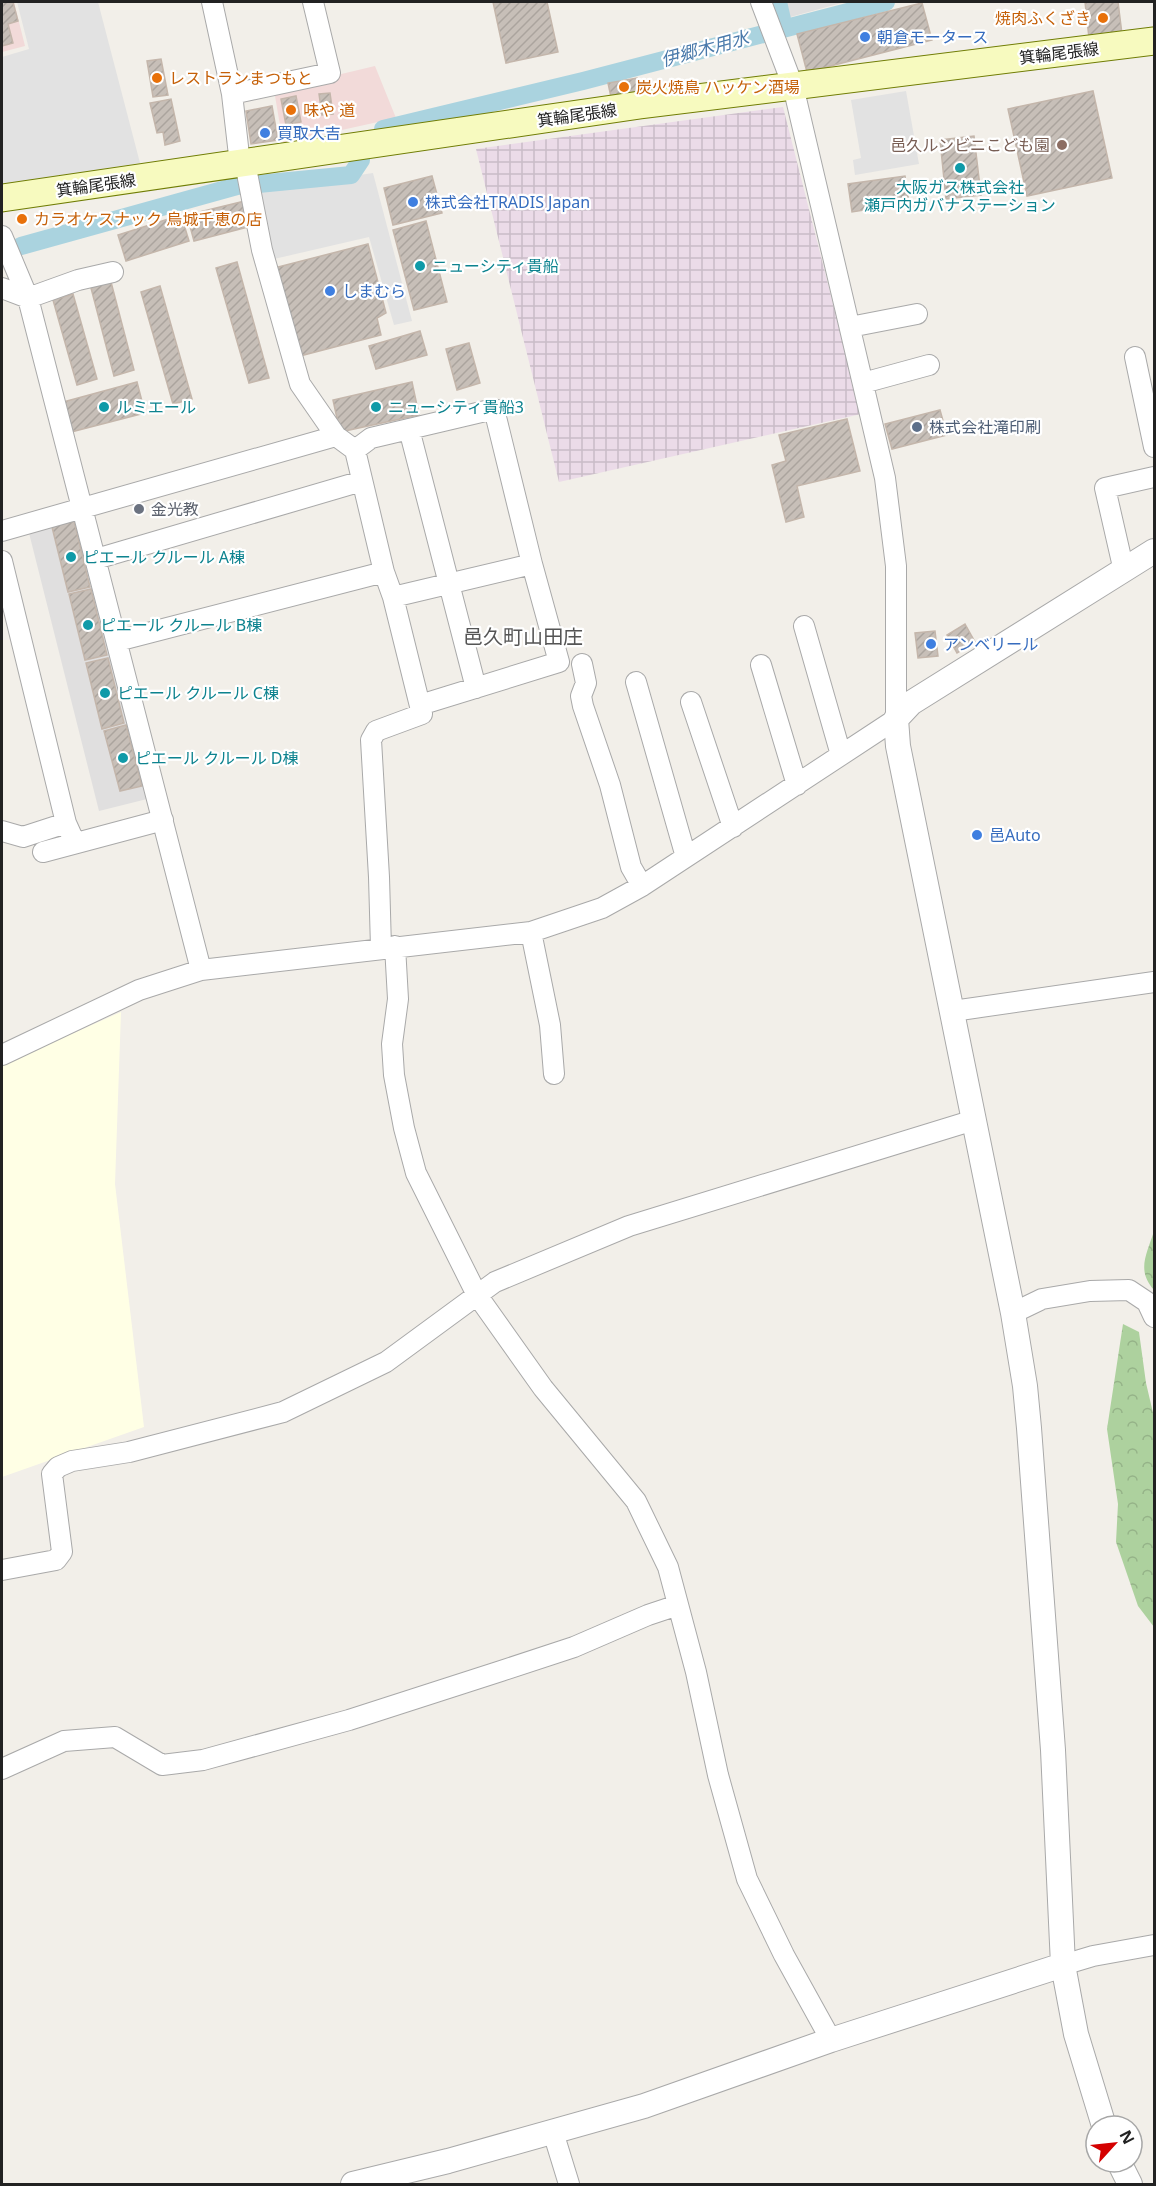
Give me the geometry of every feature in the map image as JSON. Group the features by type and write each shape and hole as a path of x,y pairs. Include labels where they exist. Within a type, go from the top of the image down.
{"main road":[{"name":"箕輪尾張線","path":"2,198 640,105 1155,40"}],"street":[{"path":"212,2 262,250 300,384 336,436 355,450 384,572 393,597 422,714 376,731 371,740 379,877 388,947 398,999 392,1044 394,1075 404,1128 416,1173 477,1295 543,1388 636,1501 668,1567 696,1672 718,1775 747,1879 784,1955 831,2040"},
{"path":"232,94 330,73 314,2"},
{"path":"760,2 793,87 885,478 896,566 898,746 1013,1313 1025,1386 1053,1750 1063,1965 1076,2034 1100,2114"},
{"path":"2,236 28,298 201,970"},
{"path":"2,288 28,298 78,280 113,272"},
{"path":"850,327 917,314"},
{"path":"1135,357 1155,447"},
{"path":"863,383 929,365"},
{"path":"355,450 371,438 494,409 559,662 420,705"},
{"path":"409,429 476,688"},
{"path":"2,531 336,436"},
{"path":"1124,571 1105,489 1155,477"},
{"path":"96,559 362,481"},
{"path":"2,1055 139,990 201,970 531,932 602,908 642,886 896,719 911,703 1155,551"},
{"path":"2,561 66,823 75,843"},
{"path":"393,597 532,564"},
{"path":"117,641 384,572"},
{"path":"804,626 841,755"},
{"path":"582,664 586,683 581,696 583,706 610,785 631,867 642,886"},
{"path":"761,665 796,785"},
{"path":"636,682 687,857"},
{"path":"691,702 733,827"},
{"path":"43,852 163,820"},
{"path":"2,831 23,837 66,823"},
{"path":"531,932 550,1025 554,1074"},
{"path":"952,1011 1155,982"},
{"path":"2,1570 56,1560 62,1552 52,1474 58,1467 72,1461 129,1452 283,1412 386,1362 495,1282 629,1226 974,1120"},
{"path":"1013,1313 1042,1299 1090,1291 1129,1290 1147,1302 1155,1317"},
{"path":"2,1769 64,1742 115,1737 162,1765 203,1760 349,1720 501,1671 574,1647 648,1615 678,1605"},
{"path":"353,2184 644,2106 831,2040 1063,1965 1093,1956 1155,1945"},
{"path":"553,2132 569,2184"}],"shaded area":[{"path":"2,2 14,2 25,46 2,52"},
{"path":"17,2 98,2 140,163 2,185 2,57 29,49"},
{"path":"778,2 845,2 783,19"},
{"path":"375,66 396,118 283,143 274,90"},
{"path":"906,91 919,164 855,175 853,160 861,158 851,100"},
{"path":"783,107 861,414 559,482 476,149"},
{"path":"373,173 412,321 394,325 369,237 274,259 258,190"},
{"path":"78,515 151,798 99,811 28,529"},
{"path":"121,1012 115,1184 144,1427 2,1477 2,1065"}],"green space":[{"path":"1154,1231 1154,1290 1145,1276 1144,1269"},
{"path":"1123,1324 1139,1332 1146,1383 1154,1417 1154,1627 1138,1606 1116,1542 1118,1504 1107,1429"}],"building":[{"path":"2,2 13,2 18,21 8,24 13,43 2,46"},
{"path":"493,2 547,2 558,52 506,63"},
{"name":"焼肉ふくざき","path":"1085,2 1118,2 1122,34 1089,38"},
{"name":"朝倉モータース","path":"922,3 932,40 807,72 797,34"},
{"name":"レストランまつもと","path":"161,59 168,95 153,97 147,61"},
{"path":"637,78 639,91 611,97 608,83"},
{"path":"1093,91 1112,178 1027,196 1008,109"},
{"path":"330,93 333,114 322,115 319,94"},
{"name":"味や 道","path":"296,96 301,122 286,125 281,99"},
{"path":"171,99 180,141 165,145 163,132 157,133 150,103"},
{"path":"272,106 278,140 251,144 246,111"},
{"name":"大阪ガス株式会社 瀬戸内ガバナステーション","path":"974,136 981,195 946,199 940,140"},
{"path":"432,176 442,213 393,225 384,188"},
{"path":"905,176 909,203 852,212 848,184"},
{"path":"245,201 252,226 194,241 187,215"},
{"path":"181,215 189,241 126,261 118,235"},
{"name":"ニューシティ貴船","path":"426,221 447,302 414,310 393,230"},
{"name":"しまむら","path":"368,244 386,313 377,318 381,335 296,357 274,268"},
{"path":"237,262 269,378 249,383 216,268"},
{"path":"111,282 134,370 114,376 91,288"},
{"path":"160,286 192,399 173,404 141,292"},
{"path":"73,294 97,379 77,385 53,300"},
{"path":"420,331 427,355 376,369 369,346"},
{"path":"469,343 480,383 457,390 446,349"},
{"name":"ルミエール","path":"137,382 145,413 71,432 63,402"},
{"name":"ニューシティ貴船3","path":"412,382 419,415 340,432 333,400"},
{"path":"940,410 947,435 892,449 885,424"},
{"path":"847,419 860,471 797,486 804,517 786,522 772,465 786,461 779,435"},
{"name":"ピエール クルール A棟","path":"74,521 90,587 68,592 52,527"},
{"name":"ピエール クルール B棟","path":"91,589 107,655 85,660 69,594"},
{"path":"965,624 975,642 957,653 947,635"},
{"path":"935,631 938,656 918,658 915,633"},
{"name":"ピエール クルール C棟","path":"108,658 124,723 102,729 86,663"},
{"name":"ピエール クルール D棟","path":"126,725 142,786 120,791 104,731"}],"waterway":[{"path":"778,2 784,28"},
{"name":"伊郷木用水","path":"383,129 583,81 886,2"},
{"name":"伊郷木用水","path":"21,246 237,186 351,175 361,160"}],"place":[{"name":"焼肉ふくざき","path":"1103,18"},
{"name":"朝倉モータース","path":"865,37"},
{"name":"レストランまつもと","path":"157,78"},
{"name":"炭火焼鳥 ハッケン酒場","path":"624,87"},
{"name":"味や 道","path":"291,110"},
{"name":"買取大吉","path":"265,133"},
{"name":"邑久ルンビニこども園","path":"1062,145"},
{"name":"大阪ガス株式会社 瀬戸内ガバナステーション","path":"960,168"},
{"name":"株式会社TRADIS Japan","path":"413,202"},
{"name":"カラオケスナック 烏城千恵の店","path":"22,219"},
{"name":"ニューシティ貴船","path":"420,266"},
{"name":"しまむら","path":"330,291"},
{"name":"ルミエール","path":"104,407"},
{"name":"ニューシティ貴船3","path":"376,407"},
{"name":"株式会社滝印刷","path":"917,427"},
{"name":"金光教","path":"139,509"},
{"name":"ピエール クルール A棟","path":"71,557"},
{"name":"ピエール クルール B棟","path":"88,625"},
{"name":"アンベリール","path":"931,644"},
{"name":"ピエール クルール C棟","path":"105,693"},
{"name":"ピエール クルール D棟","path":"123,758"},
{"name":"邑Auto","path":"977,835"}],"district":[{"name":"邑久町山田庄","path":"523,637"}]}
